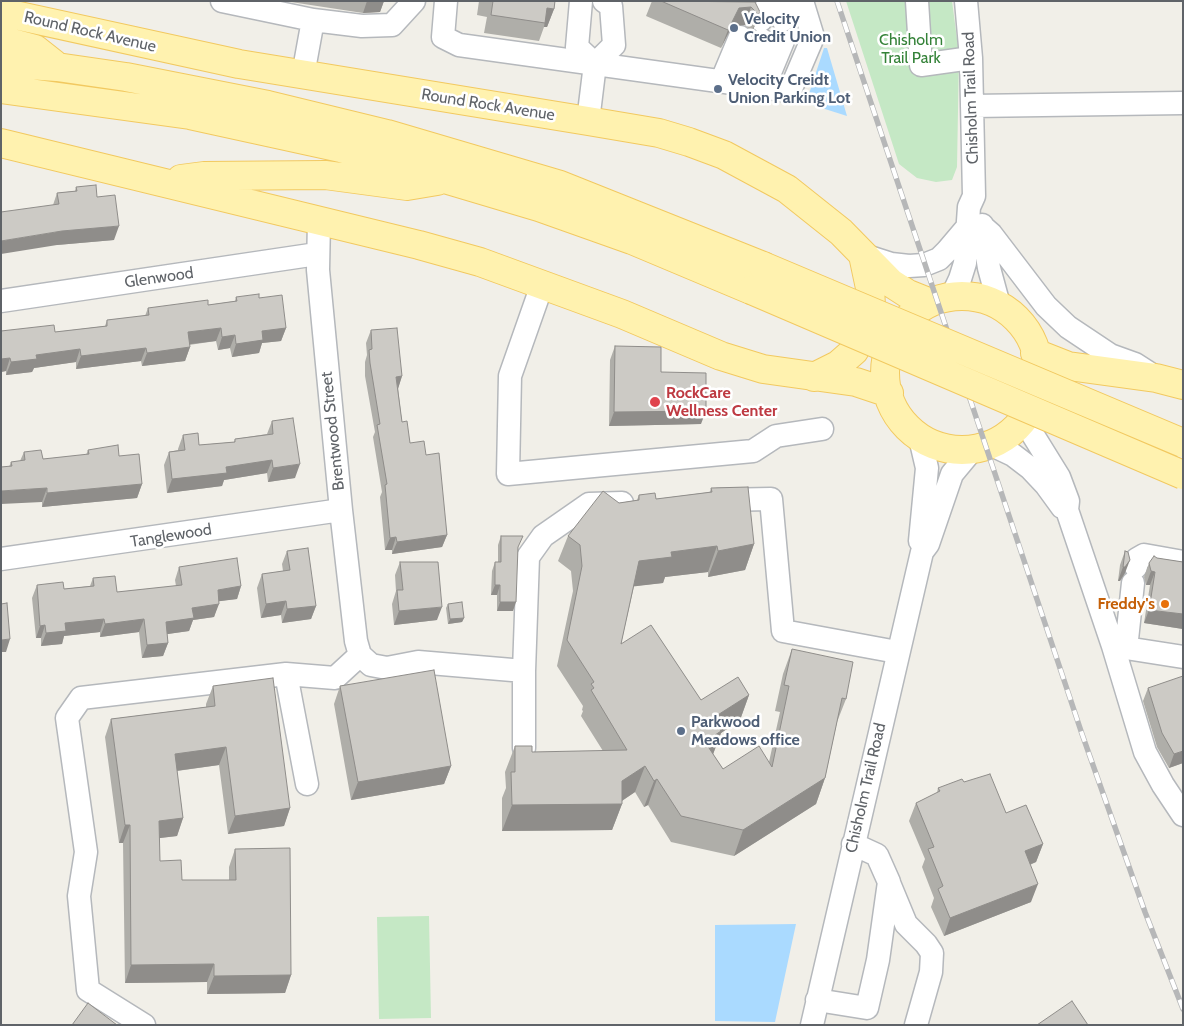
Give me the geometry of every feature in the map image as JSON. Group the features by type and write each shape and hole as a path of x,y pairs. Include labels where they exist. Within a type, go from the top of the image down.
{"main road":[{"name":"Round Rock Avenue","path":"1,12 238,64 659,133 724,156 787,189 812,207 891,284 908,294 940,299"},
{"path":"1,40 35,48 57,67"},
{"path":"1,63 57,67 126,77 268,105 404,139 560,185 1183,475"},
{"path":"1,89 134,106 227,123 341,148 450,179 539,207 632,240 757,278 1183,443"},
{"path":"1,143 428,247 480,262 622,314 721,356 763,369 856,382 889,393"},
{"path":"160,181 204,176 325,175 407,186 450,179"},
{"path":"814,377 838,365 854,351 866,331 871,306 870,288 863,255"},
{"path":"977,296 999,305 1022,325 1035,353 1037,373 1035,393 1030,407 1012,431 982,447 942,448 920,438 902,420 889,393 887,367 892,343 905,321 940,299 977,296"},
{"path":"1035,353 1068,366 1156,378 1183,385"}],"street":[{"path":"222,1 313,20 362,26 392,25 414,1"},
{"path":"446,1 443,37 459,44 790,90 813,37 773,19"},
{"path":"581,1 576,47 595,64"},
{"path":"588,121 595,64 614,45 611,6 604,1"},
{"path":"917,1 922,65 971,58"},
{"name":"Chisholm Trail Road","path":"940,299 960,278 980,208 974,196 971,58 966,1"},
{"path":"744,83 773,19"},
{"path":"744,83 773,19"},
{"path":"303,75 313,20"},
{"path":"972,106 1183,103"},
{"name":"Brentwood Street","path":"319,221 317,254 341,510 358,648"},
{"path":"863,255 891,264 924,265 939,259 976,226 991,234 1046,306 1068,327 1102,350 1135,364 1156,378"},
{"name":"Chisholm Trail Road","path":"976,226 999,305"},
{"name":"Glenwood","path":"1,301 317,254"},
{"path":"542,285 510,376 508,474 753,451 776,436 822,429"},
{"path":"1030,407 1033,434 1059,477 1068,501 1067,510 1119,648 1144,752 1162,785 1183,815"},
{"name":"Chisholm Trail Road","path":"920,438 927,468 920,542 922,552"},
{"path":"982,447 1013,455 1046,484 1060,505 1067,510"},
{"name":"Chisholm Trail Road","path":"812,1025 897,652 922,552 928,544 952,474 982,447"},
{"path":"695,501 771,498 783,631 897,652"},
{"path":"524,748 524,671 528,557 543,536 589,504 647,502"},
{"name":"Tanglewood","path":"1,559 121,544 341,510"},
{"path":"1119,648 1137,559 1144,555 1183,562"},
{"path":"144,1025 88,990 79,896 86,852 67,718 81,698 286,674 335,678 358,648 371,665 387,668 418,662 524,671"},
{"path":"1119,648 1183,657"},
{"path":"286,674 307,784"},
{"path":"853,844 876,855 906,924 926,944 932,954 931,972 916,1025"},
{"path":"817,1000 865,1016 878,960 889,882"}],"green space":[{"name":"Chisholm Trail Park","path":"846,1 952,1 959,54 957,167 952,180 936,182 917,178 899,164"},
{"path":"429,916 431,1018 379,1019 377,917"}],"water":[{"path":"824,48 827,48 847,116 806,103"},
{"path":"796,924 775,1022 715,1021 715,925"}],"building":[{"path":"493,1 555,1 554,9 547,8 545,23 491,15"},
{"path":"661,1 755,2 760,12 758,14 751,7 739,8 728,30"},
{"path":"96,185 97,197 115,195 119,226 62,231 1,241 1,212 59,204 57,193 77,191 76,187"},
{"path":"259,294 259,298 282,295 286,328 262,331 263,340 236,344 235,335 222,337 221,328 188,332 190,347 147,353 146,348 81,356 80,349 36,355 37,359 11,362 10,358 1,359 1,331 54,325 55,332 107,326 107,320 149,315 148,308 208,300 208,305 237,301 236,297"},
{"path":"397,328 402,376 396,377 402,422 407,421 410,443 424,441 426,455 439,453 447,535 397,542 396,537 390,538 385,485 387,484 377,425 380,424 369,350 372,349 371,330"},
{"name":"RockCare Wellness Center","path":"615,346 661,347 661,372 706,373 706,411 614,412"},
{"path":"293,418 300,464 273,468 272,460 226,467 227,473 172,479 169,452 185,450 183,435 198,433 199,445 235,442 235,439 273,434 272,421"},
{"path":"118,445 119,456 139,454 142,484 47,493 47,488 1,491 1,467 12,466 11,462 25,460 24,452 41,450 43,459 89,454 88,450"},
{"path":"748,487 754,544 718,551 717,546 671,552 672,557 639,561 621,644 651,625 701,700 738,677 749,695 713,718 721,731 705,742 723,769 759,746 772,767 789,686 784,685 792,649 853,662 846,699 842,698 825,778 743,830 681,816 657,779 654,781 645,766 622,781 622,804 512,805 511,772 515,772 515,746 532,746 532,752 627,750 591,690 594,688 591,684 594,682 567,640 582,566 580,545 568,536 603,491 619,503 639,500 639,495 655,493 656,499 712,492 711,488"},
{"path":"501,536 523,536 518,547 516,602 500,602 500,585 495,585 495,562 501,562"},
{"path":"308,548 316,606 287,609 286,601 266,604 262,574 290,570 287,551"},
{"path":"1125,551 1128,552 1130,560 1123,567"},
{"path":"1154,556 1183,562 1183,614 1149,610 1155,572 1151,571 1149,563"},
{"path":"237,558 241,586 218,590 219,604 192,608 194,618 166,622 168,643 147,645 144,619 105,624 104,619 65,623 66,631 46,633 45,625 40,626 37,585 63,582 64,589 94,586 93,578 115,576 117,592 182,585 179,567"},
{"path":"400,562 438,562 442,607 399,611 397,590 403,590"},
{"path":"462,602 464,618 450,619 448,604"},
{"path":"7,603 10,639 1,640 1,604"},
{"path":"434,670 451,766 358,782 340,686"},
{"path":"1183,676 1183,751 1174,754 1162,733 1148,688"},
{"path":"273,678 290,808 235,816 226,747 175,754 183,818 159,821 160,861 181,860 182,880 236,880 235,849 290,848 291,975 214,976 214,964 131,965 130,825 125,825 111,719 215,706 213,686"},
{"path":"990,774 1006,813 1026,805 1043,844 1025,851 1038,884 950,918 938,889 943,886 928,849 934,847 916,803 940,791 938,788 962,779 964,782"},
{"path":"1072,1001 1088,1025 1037,1025"},
{"path":"88,1003 117,1025 72,1025"}],"railway":[{"path":"837,1 1082,734 1145,912 1183,1009"}],"place":[{"name":"Velocity Credit Union","path":"734,28"},
{"name":"Velocity Creidt Union Parking Lot","path":"718,89"},
{"name":"RockCare Wellness Center","path":"655,402"},
{"name":"Freddy's","path":"1165,604"},
{"name":"Parkwood Meadows office","path":"681,731"}]}
